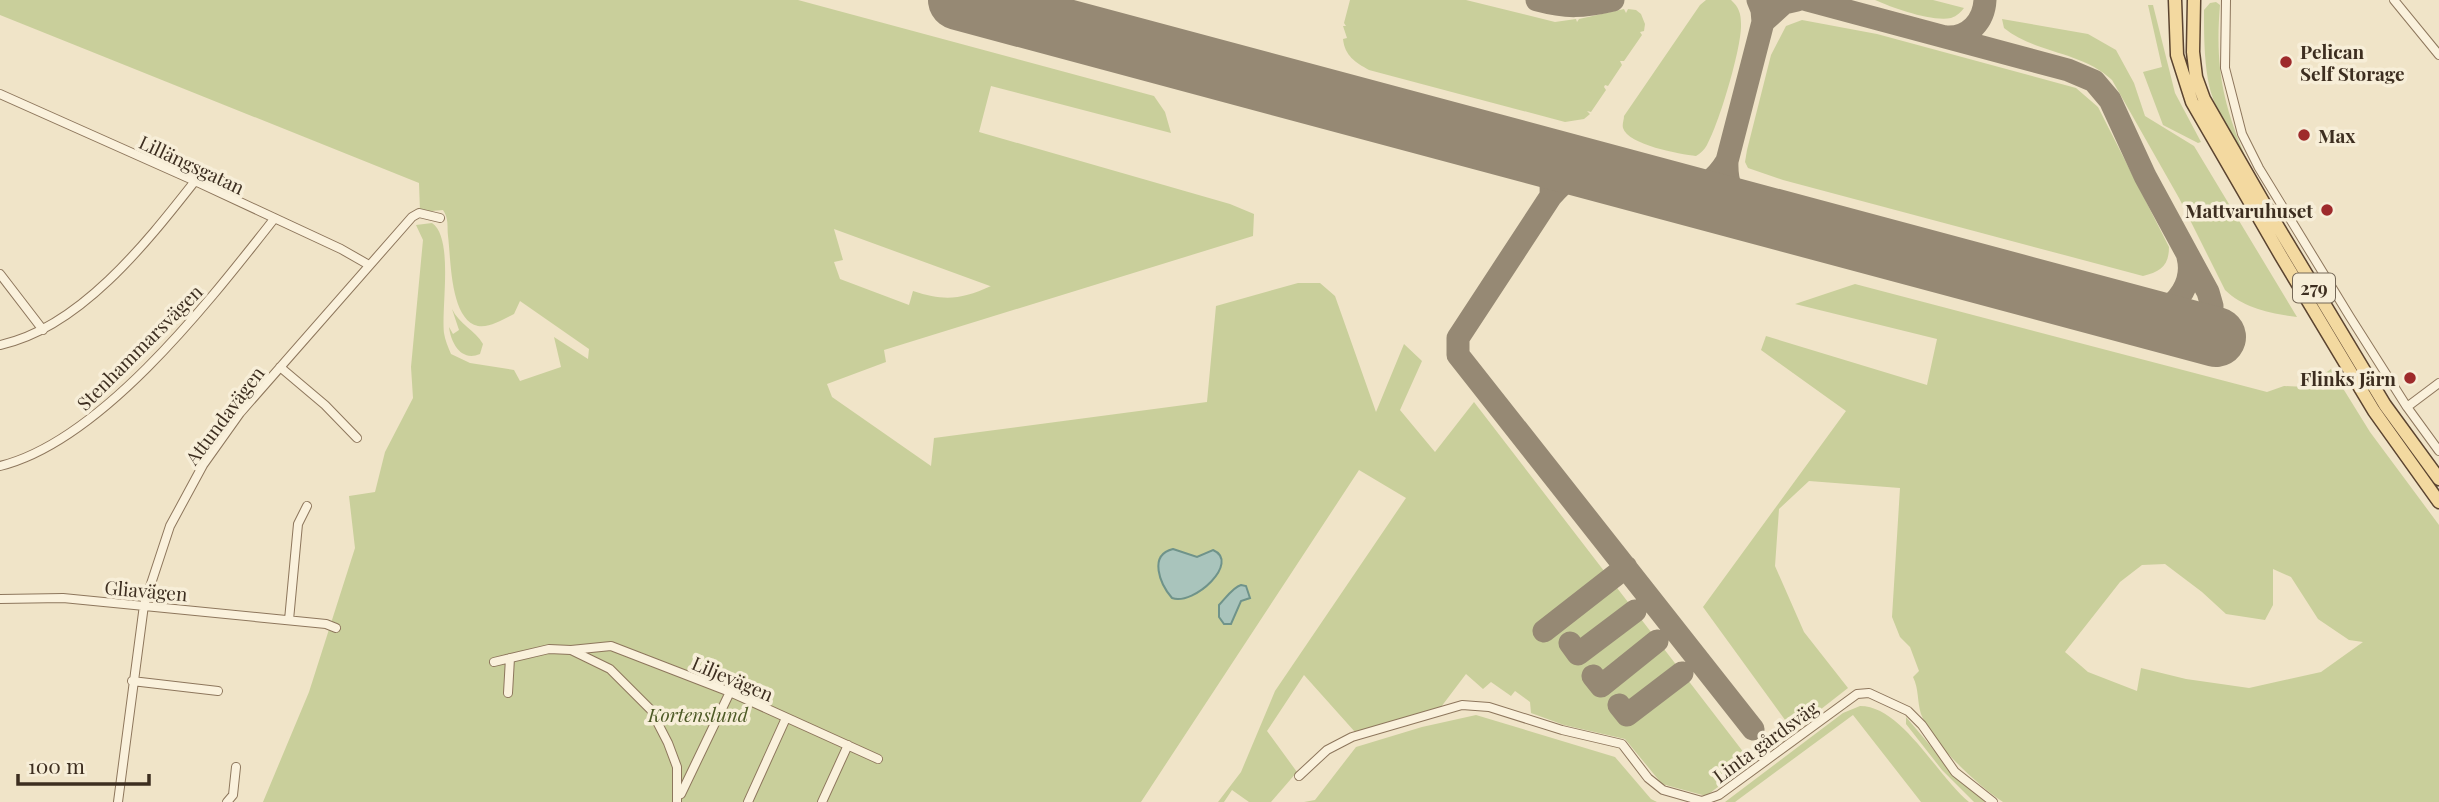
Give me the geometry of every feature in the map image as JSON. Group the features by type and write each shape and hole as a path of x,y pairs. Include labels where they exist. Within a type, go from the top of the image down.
{"main road":[{"name":"279","path":"2175,0 2177,55 2192,102 2374,411 2439,502"},
{"name":"279","path":"2194,0 2193,52 2196,77 2204,99 2385,405 2439,479"}],"street":[{"path":"2227,0 2225,68 2242,134 2259,168 2315,260 2407,407 2439,451"},
{"path":"2394,0 2439,55"},
{"name":"Lillängsgatan","path":"0,94 341,248 369,265"},
{"path":"0,345 43,330 105,283 158,228 195,181"},
{"name":"Attundavägen","path":"118,802 144,605 170,526 203,465 240,413 412,217 419,214 440,218"},
{"name":"Stenhammarsvägen","path":"0,466 43,450 82,426 130,383 211,299 274,219"},
{"path":"0,274 43,330"},
{"name":"Attundavägen","path":"280,367 325,405 357,438"},
{"path":"2407,407 2439,383"},
{"path":"289,620 298,524 307,506"},
{"name":"Gliavägen","path":"0,599 63,598 326,624 336,628"},
{"name":"Liljevägen","path":"494,662 549,649 611,646 730,692 878,759"},
{"path":"571,650 610,669 651,710 677,767 677,801"},
{"path":"508,693 510,658"},
{"path":"132,681 218,691"},
{"path":"677,801 730,692"},
{"name":"Linta gårdsväg","path":"1299,776 1327,750 1352,737 1462,705 1476,705 1622,744 1648,778 1662,790 1702,801 1719,795 1857,694 1869,693 1908,711 1922,725 1955,772 1993,802"},
{"path":"748,802 786,718"},
{"path":"822,802 848,746"},
{"path":"227,802 233,795 236,767"}],"green space":[{"name":"Kortenslund","path":"0,0 798,0 1154,96 1165,112 1171,133 991,86 979,132 1230,204 1254,214 1253,236 884,350 886,362 827,384 832,397 931,466 934,438 1207,402 1216,306 1298,283 1320,283 1335,296 1376,412 1404,344 1422,361 1400,410 1435,452 1474,402 1751,762 1706,796 1662,784 1625,739 1564,725 1531,713 1530,702 1515,691 1511,696 1491,682 1483,689 1466,674 1441,707 1355,732 1304,675 1267,731 1297,772 1271,802 1249,802 1232,790 1224,802 1218,802 1241,772 1275,691 1406,498 1359,470 1141,802 263,802 309,692 355,548 349,496 375,492 385,452 413,398 411,367 423,240 416,225 432,223 439,231 443,243 444,333 451,354 470,363 514,370 520,381 561,367 554,337 588,359 589,349 520,301 514,314 496,323 478,326 469,321 457,301 451,273 446,216 443,210 420,212 419,183 0,15","holes":["834,229 991,286 952,298 913,291 909,305 840,279 834,262 843,260"]},
{"path":"1350,0 1466,0 1555,22 1576,19 1577,22 1579,19 1624,9 1626,13 1628,9 1641,14 1645,24 1644,31 1640,32 1642,35 1624,61 1620,61 1622,65 1608,86 1605,85 1606,90 1591,112 1587,111 1590,114 1584,119 1565,122 1369,70 1352,58 1344,45 1343,39 1347,38 1343,26 1346,26 1344,23"},
{"path":"1706,0 1731,0 1741,17 1738,50 1718,120 1707,145 1696,156 1644,144 1627,134 1623,128 1624,116"},
{"path":"1875,0 1933,0 1964,8 1959,14 1943,19 1923,16"},
{"path":"2216,2 2220,5 2222,83 2231,119 2246,158 2218,111 2208,80 2204,10 2210,3"},
{"path":"2148,5 2153,5 2175,93 2201,142 2198,143 2163,125 2143,72 2162,67"},
{"path":"2002,19 2088,34 2116,50 2134,83 2145,116 2194,146 2297,317 2249,306 2225,290 2179,198 2112,80 2087,63 2017,37 2004,28"},
{"path":"1802,20 1877,34 2076,88 2098,107 2169,247 2165,263 2159,270 2143,276 1783,180 1748,168 1745,162 1747,150 1771,55 1786,26"},
{"path":"1855,284 2267,392 2284,386 2306,387 2331,369 2370,432 2439,525 2439,802 2003,802 1956,762 1935,738 1921,714 1913,677 1919,671 1910,647 1900,637 1892,617 1900,488 1809,481 1779,509 1775,566 1804,632 1848,688 1793,731 1703,607 1846,411 1761,350 1766,336 1927,385 1937,339 1795,304","holes":["2165,564 2226,614 2265,620 2273,605 2273,569 2291,577 2318,619 2349,640 2363,642 2321,672 2249,688 2186,679 2141,668 2137,691 2088,672 2065,652 2120,582 2142,565"]},
{"path":"452,309 483,344 480,354 467,355 458,350 449,327 453,334 459,330"},
{"path":"1860,706 1875,709 1890,717 1905,730 1969,802 1921,802 1853,715 1735,802 1725,802 1843,713"},
{"path":"1476,715 1615,757 1651,799 1657,802 1304,802 1315,800 1356,747 1422,727"},
{"path":"1906,717 1956,776 1985,802 1974,802 1942,770 1906,724"}],"water":[{"path":"1173,549 1197,557 1213,550 1220,556 1218,573 1211,582 1192,596 1172,598 1160,578 1159,563 1165,552"},
{"path":"1241,585 1246,586 1250,598 1241,601 1231,624 1224,624 1219,617 1219,605"}],"taxiway":[{"path":"1537,0 1575,6 1613,0"},
{"path":"1758,0 1763,22 1784,3 1797,0"},
{"path":"1807,0 2068,70 2094,81 2110,100 2145,176 2208,292 2212,306 2211,321 2203,330 2191,331"},
{"path":"1947,37 1962,35 1974,27 1982,15 1985,0"},
{"path":"1727,161 1763,22"},
{"path":"1527,153 1541,161 1548,169 1551,196 1572,177 1599,172"},
{"path":"1679,193 1707,183 1727,161 1731,189 1749,212"},
{"path":"1551,196 1458,338 1458,355 1753,729"},
{"path":"2127,314 2152,314 2164,310 2178,299 2189,275 2188,257"},
{"path":"1544,631 1626,567"},
{"path":"1570,643 1578,654 1635,611"},
{"path":"1593,676 1601,686 1657,641"},
{"path":"1619,705 1627,715 1682,673"}],"runway":[{"path":"958,0 2216,337"}],"place":[{"name":"Pelican Self Storage","path":"2286,62"},
{"name":"Max","path":"2304,135"},
{"name":"Mattvaruhuset","path":"2327,210"},
{"name":"Flinks Järn","path":"2410,378"}]}
